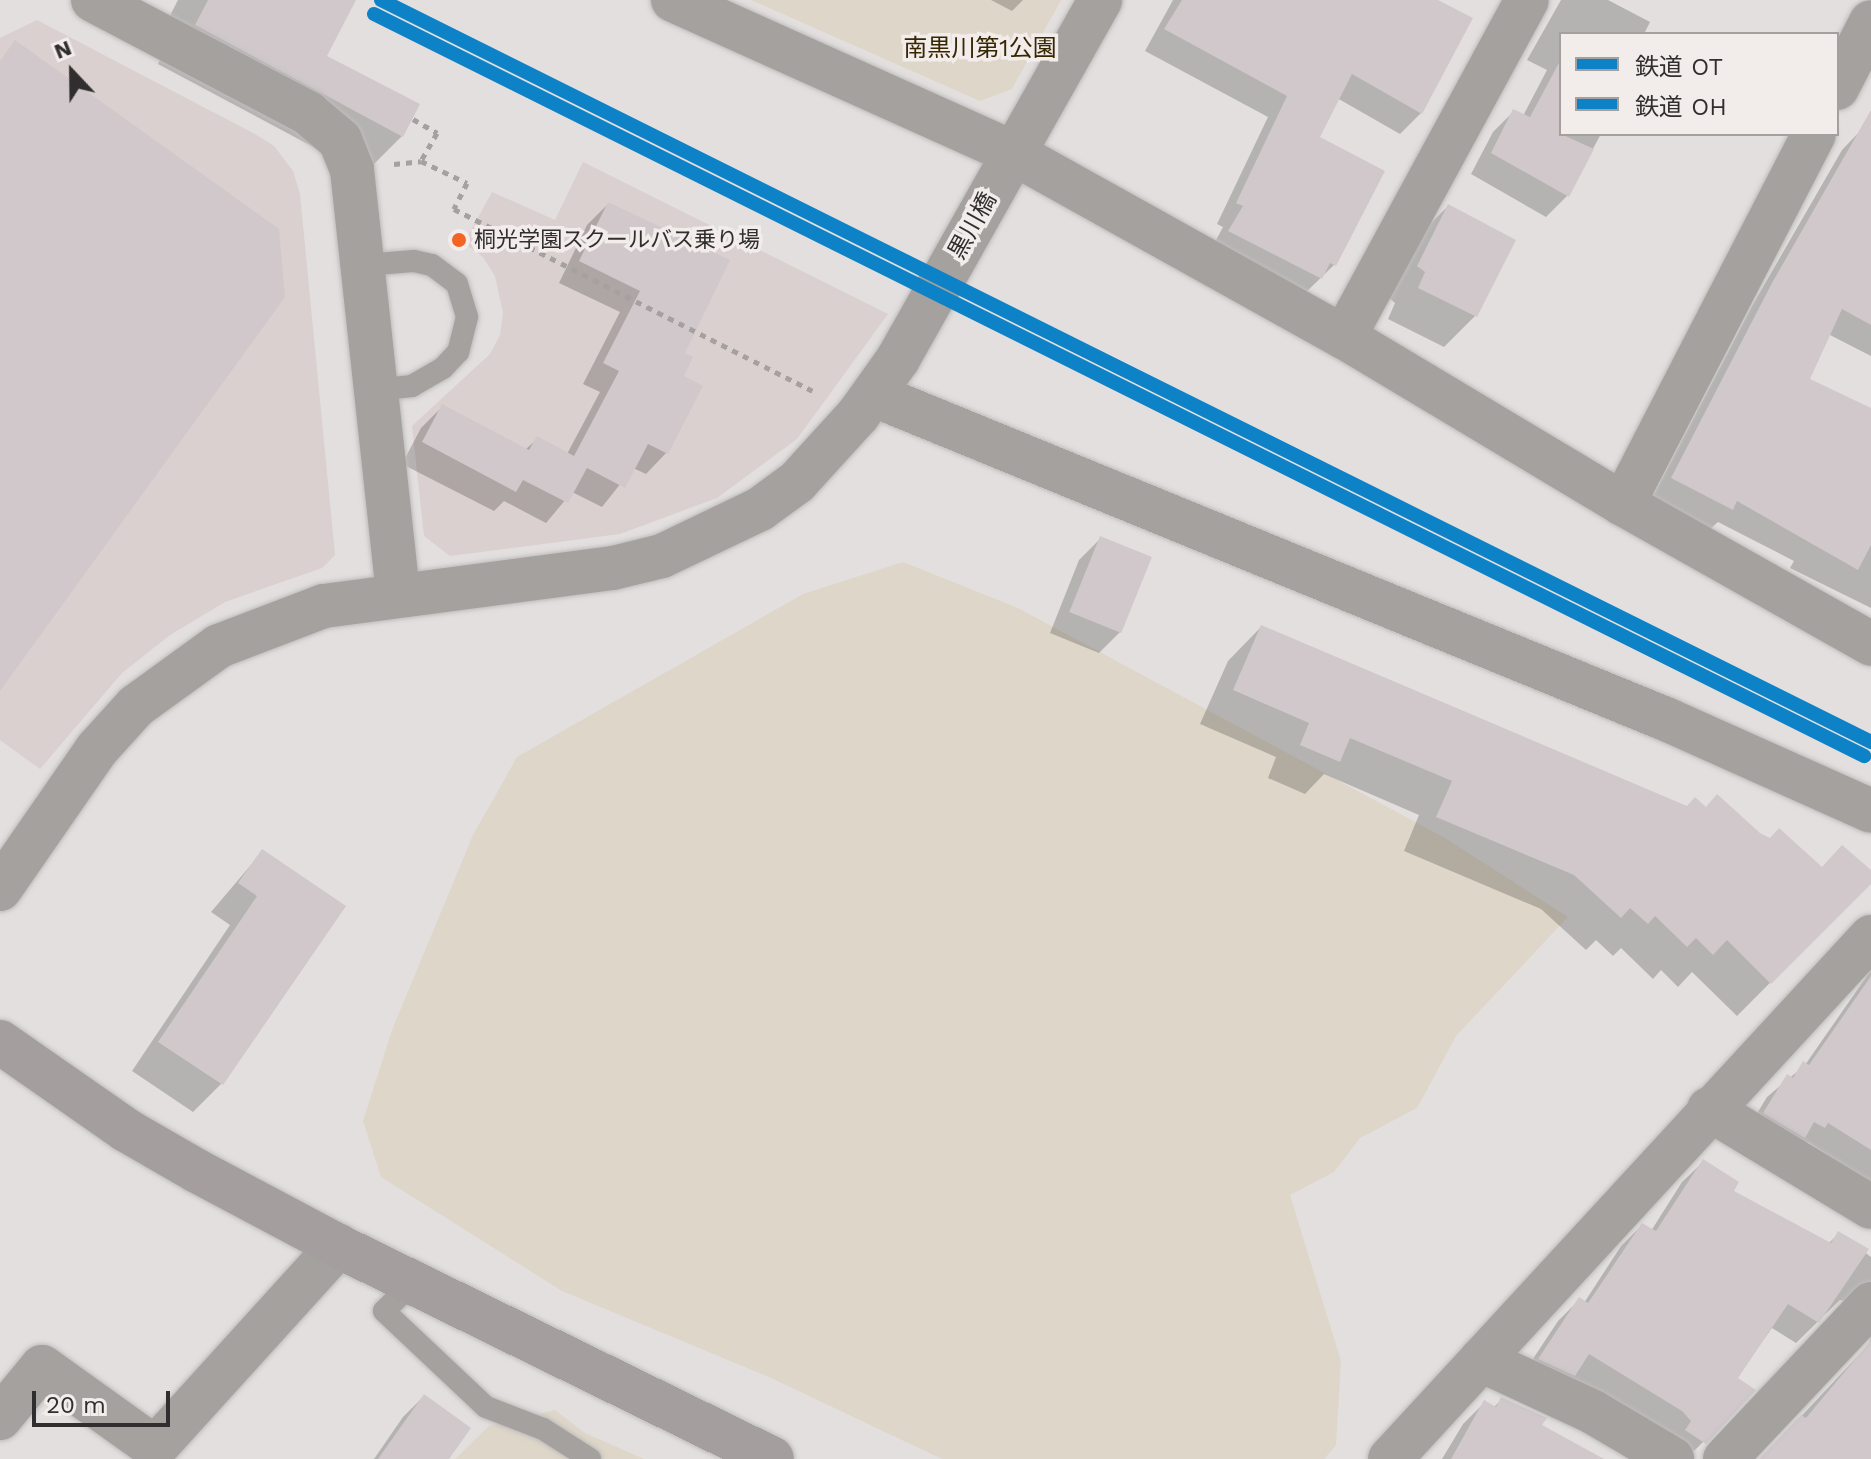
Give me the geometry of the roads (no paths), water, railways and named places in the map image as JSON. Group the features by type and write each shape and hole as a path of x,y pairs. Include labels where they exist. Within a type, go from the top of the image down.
{"main road":[{"path":"0,1042 126,1130 338,1246 772,1459"}],"street":[{"path":"93,0 308,113 340,140 352,170 398,592"},
{"path":"673,0 1344,337 1623,504 1871,644"},
{"name":"黒川橋","path":"0,889 97,749 136,706 188,665 290,616 398,592 613,568 662,556 760,509 797,482 853,398 898,359 1100,0"},
{"path":"1344,337 1527,0"},
{"path":"1839,84 1871,22"},
{"path":"1623,504 1813,136"},
{"path":"853,398 1668,720 1871,811"},
{"path":"1390,1459 1709,1109 1871,937"},
{"path":"1709,1109 1871,1207"},
{"path":"0,1418 42,1367 155,1448 338,1246"},
{"path":"1725,1459 1871,1304"},
{"path":"1481,1360 1593,1412 1672,1459"}],"lane":[{"path":"363,265 414,261 432,265 457,284 467,317 458,352 443,368 412,386 376,390"},
{"path":"413,1283 384,1311 486,1407 543,1429 590,1459"}],"rail line":[{"name":"OT","path":"381,0 1871,742"},
{"name":"OH","path":"374,14 1864,756"}],"place":[{"name":"桐光学園スクールバス乗り場","path":"459,240"}],"park label":[{"name":"南黒川第1公園","path":"980,49"}]}
